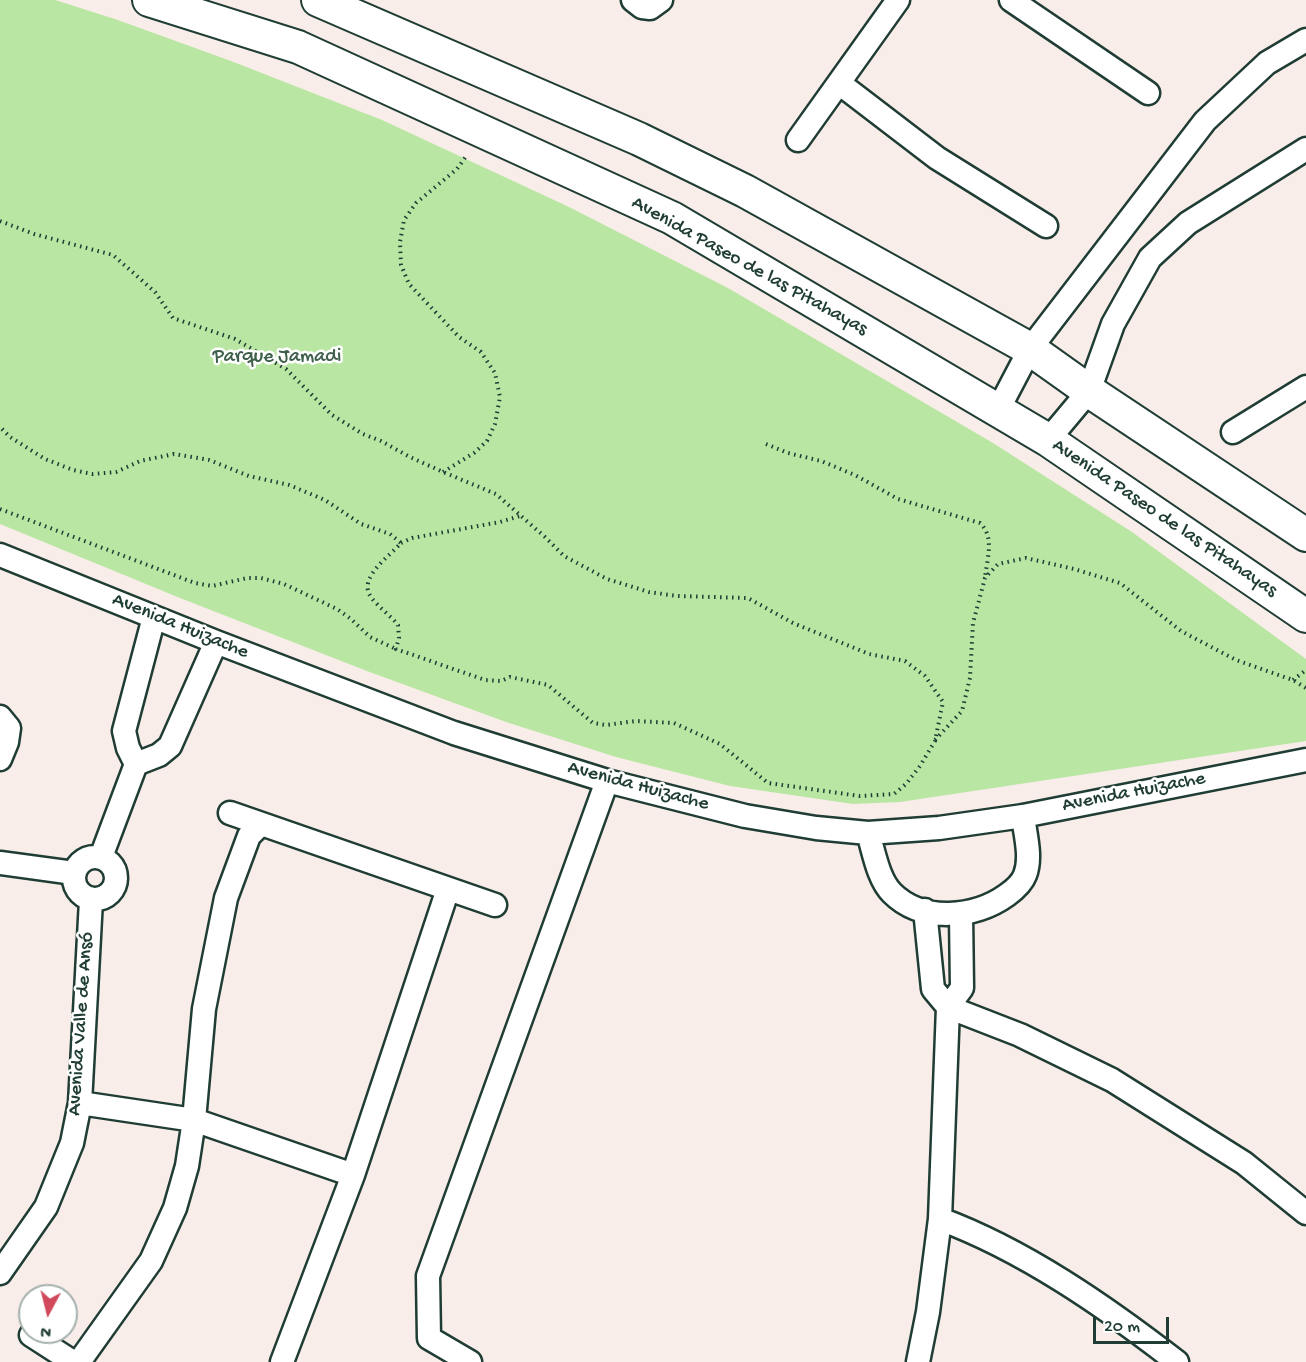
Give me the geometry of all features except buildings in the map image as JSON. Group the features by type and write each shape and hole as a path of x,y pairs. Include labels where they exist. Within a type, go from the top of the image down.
{"street":[{"name":"Avenida Paseo de las Pitahayas","path":"149,0 188,5 298,47 672,218 1048,440 1306,616"},
{"path":"318,0 639,139 746,191 1030,349 1089,391 1306,535"},
{"path":"633,0 642,7 650,8 661,0"},
{"path":"798,140 898,0"},
{"path":"1011,0 1148,93"},
{"path":"998,411 1030,349 1205,121 1267,63 1306,40"},
{"path":"839,83 937,158 1046,226"},
{"path":"1048,440 1089,391 1113,324 1150,258 1188,223 1306,149"},
{"path":"1233,432 1306,387"},
{"name":"Avenida Huizache","path":"0,555 216,642 454,733 607,781 745,816 816,828 868,833 939,828 1023,816 1306,760"},
{"path":"136,764 128,748 124,731 153,617"},
{"path":"100,857 136,764 159,755 170,746 216,642"},
{"path":"0,717 9,728 7,742 0,759"},
{"path":"470,1362 429,1338 428,1276 607,781"},
{"path":"230,813 495,905"},
{"path":"868,833 885,885 894,895 908,904 925,910 940,914 961,914 1000,900 1024,877 1028,863 1023,816"},
{"path":"80,1362 151,1260 175,1208 187,1166 194,1120 204,1009 226,898 249,836 261,824"},
{"path":"100,857 114,867 117,883 107,897 90,900 77,890 74,873 84,860 100,857"},
{"path":"0,863 74,873"},
{"path":"282,1362 353,1175 448,889"},
{"name":"Avenida Valle de Ansó","path":"0,1273 45,1207 72,1143 80,1103 90,900"},
{"path":"925,910 933,989 948,1007 1020,1035 1112,1080 1244,1163 1306,1213"},
{"path":"918,1362 928,1312 940,1220 948,1007 962,988 961,914"},
{"path":"80,1103 194,1120 353,1175"},
{"path":"940,1220 966,1229 1064,1281 1177,1362"},
{"path":"45,1344 73,1362"}],"path":[{"path":"442,472 474,453 487,441 495,424 500,397 495,373 481,352 459,337 409,284 401,265 400,242 404,220 416,203 457,169 485,133"},
{"path":"0,221 33,234 113,255 154,292 173,318 235,339 286,369 332,416 410,457 496,494 564,556 607,579 649,592 748,598 793,623 869,654 905,661 925,676 944,702 935,741"},
{"path":"0,427 45,459 73,470 92,474 116,472 140,461 174,454 209,460 249,476 288,485 325,500 361,524 390,534 401,543"},
{"path":"0,509 195,583 212,586 247,578 261,578 284,584 337,609 370,637 396,649 485,680 501,681 510,677 548,686 593,723 606,725 636,721 674,723 720,744 768,783 797,789 860,796 894,794 906,784 935,741 962,711 970,678 973,624 984,578 989,537 987,529 980,523 898,499 855,475 821,461 789,453 766,444"},
{"path":"396,649 399,638 398,625 369,596 369,576 401,543 412,538 500,522 520,516"},
{"path":"984,578 998,564 1026,558 1120,583 1181,631 1236,660 1293,680 1306,688"},
{"path":"1293,680 1306,670"}],"green space":[{"name":"Parque Jamadi","path":"0,0 55,0 231,61 382,120 567,206 728,288 993,443 1132,532 1306,659 1306,741 900,802 853,804 730,786 616,757 506,722 180,598 0,524"}]}
